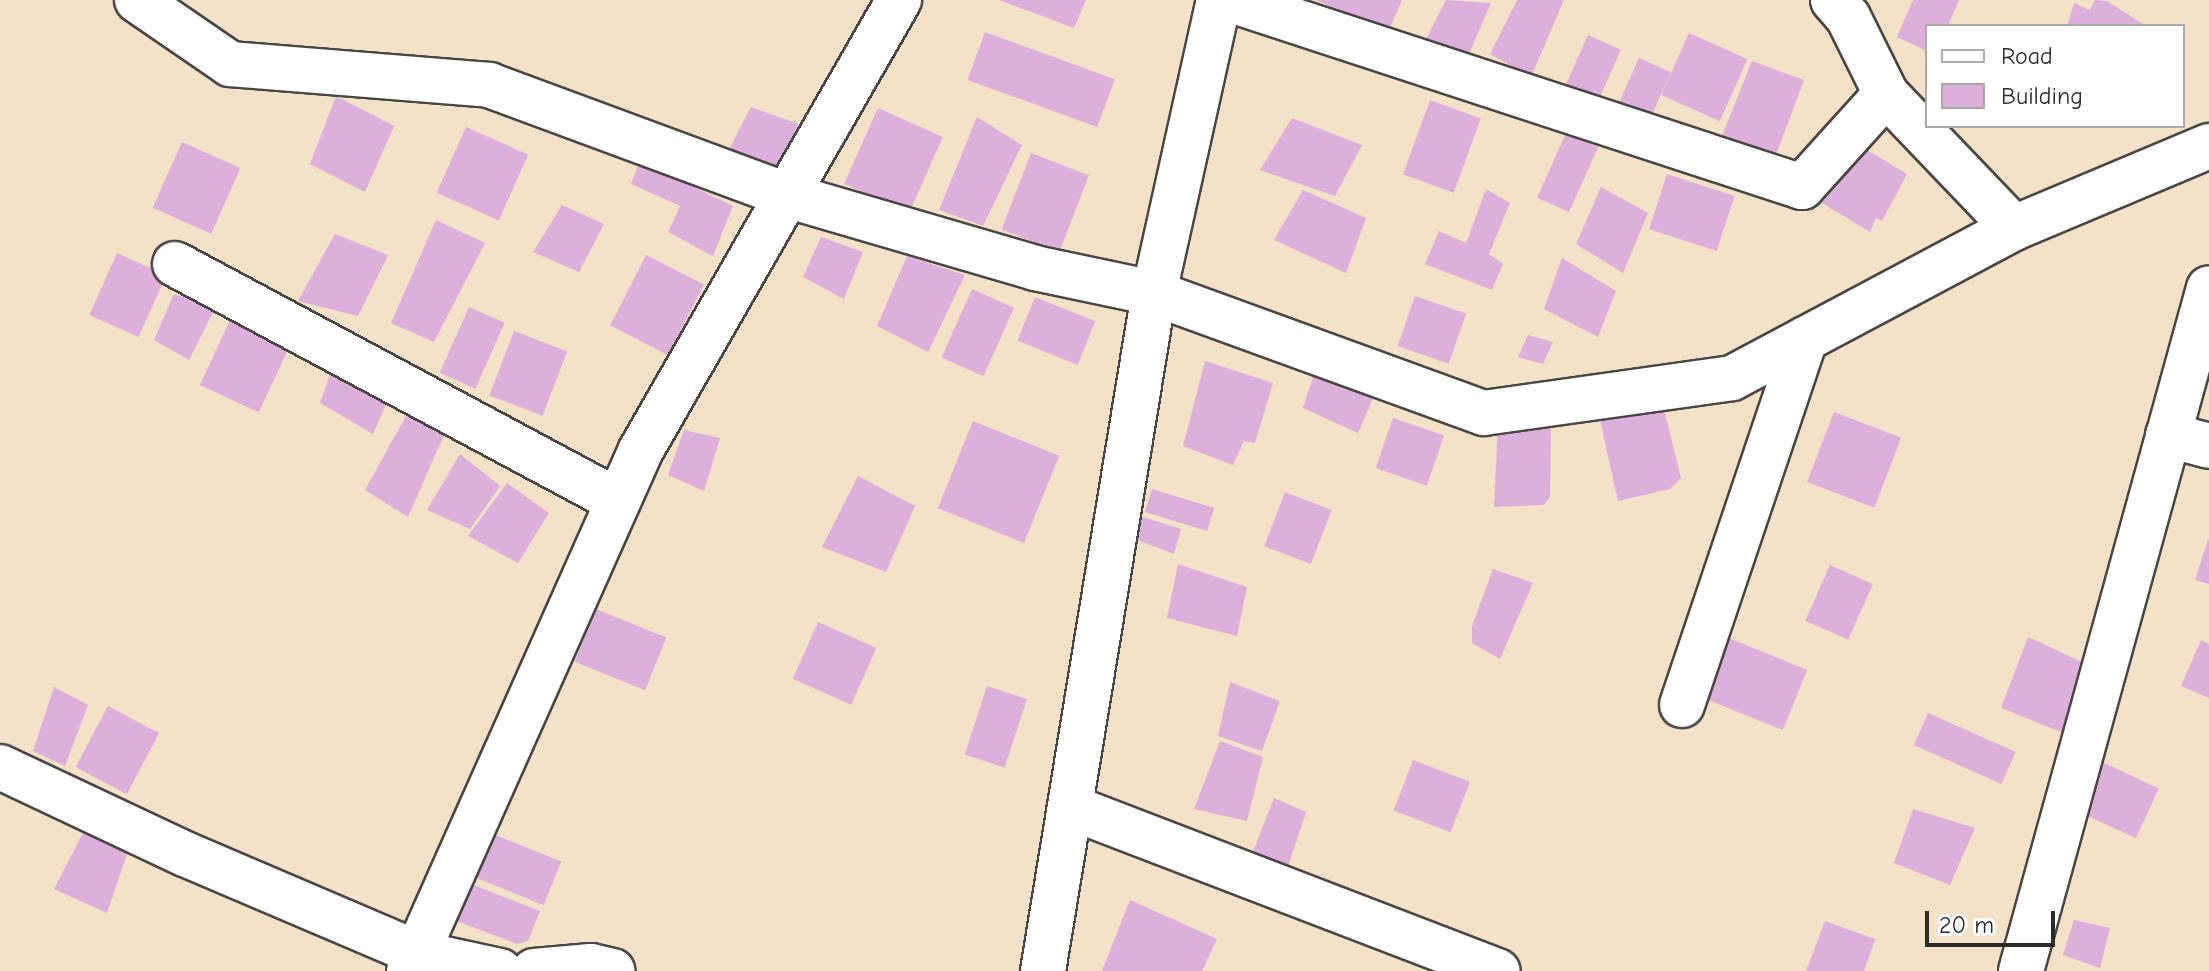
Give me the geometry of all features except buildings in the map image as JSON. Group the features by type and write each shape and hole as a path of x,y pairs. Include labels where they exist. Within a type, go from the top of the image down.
{"street":[{"path":"137,0 230,64 489,85 786,195 1035,268 1154,293 1484,413 1732,378 2014,228 2209,146"},
{"path":"413,962 641,450 899,0"},
{"path":"1043,971 1154,293 1219,0"},
{"path":"1231,0 1802,187 1886,94"},
{"path":"1833,0 1848,17 1886,94 2014,228"},
{"path":"175,264 618,501"},
{"path":"2021,971 2189,441 2209,288"},
{"path":"1682,705 1805,339"},
{"path":"0,767 413,962 500,971"},
{"path":"1070,807 1498,971"},
{"path":"534,971 591,966 612,971"}]}
